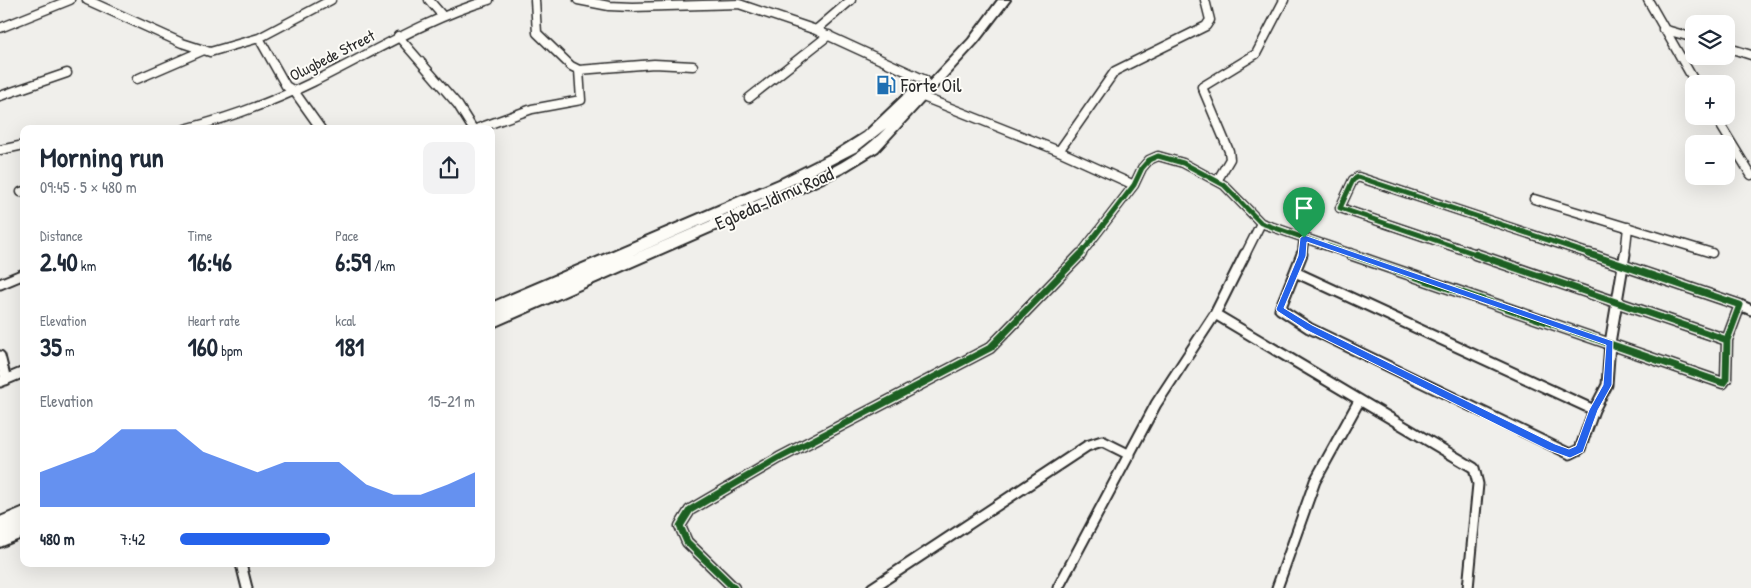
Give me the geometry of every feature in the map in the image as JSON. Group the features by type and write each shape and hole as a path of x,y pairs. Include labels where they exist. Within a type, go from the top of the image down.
{"main road":[{"name":"Egbeda-Idimu Road","path":"495,308 777,186 833,159 861,141 887,120 964,40 992,0"},
{"name":"Egbeda-Idimu Road","path":"495,320 837,170 872,148 898,125 973,41 1004,0"},
{"path":"0,525 20,517"},
{"path":"0,538 20,530"}],"street":[{"path":"0,28 70,0"},
{"path":"87,0 182,43 204,50 218,50 260,38 331,0"},
{"path":"429,0 441,14"},
{"name":"Olugbede Street","path":"198,125 257,106 294,91 441,14 489,0"},
{"path":"535,0 537,33 571,66 579,70 654,64 693,66"},
{"path":"578,0 608,6 632,7 740,2 829,35 925,80"},
{"path":"816,30 851,0"},
{"path":"1060,151 1115,71 1206,26 1210,20 1205,0"},
{"path":"1218,181 1230,160 1229,151 1202,87 1256,54 1284,0"},
{"path":"1648,0 1691,75"},
{"path":"1663,29 1685,35"},
{"path":"749,98 829,35"},
{"path":"398,36 458,105 472,125"},
{"path":"260,38 286,86 294,91 318,125"},
{"path":"137,79 204,50"},
{"path":"1735,50 1751,55"},
{"path":"486,125 532,109 581,100 579,70"},
{"path":"0,96 67,73"},
{"path":"922,97 1060,151 1134,185"},
{"path":"1720,125 1751,175"},
{"path":"0,150 20,146"},
{"path":"734,588 687,542 680,526 690,510 779,458 990,348 1083,252 1134,185 1136,176 1149,161 1158,156 1168,158 1218,181 1228,188 1261,223 1723,383 1726,379 1726,340 1740,306"},
{"path":"1726,340 1340,208 1353,180 1358,177 1367,179 1751,310"},
{"path":"1534,198 1712,253"},
{"path":"1058,588 1156,404 1215,314 1261,223"},
{"path":"1304,238 1302,256 1280,309 1295,320 1552,447 1570,454 1580,449 1594,410 1607,385 1610,343 1624,266 1628,227"},
{"path":"1295,272 1594,410"},
{"path":"0,284 20,276"},
{"path":"1215,314 1359,401 1456,455 1474,468 1478,484 1468,588"},
{"path":"0,356 3,381 20,374"},
{"path":"1278,588 1314,481 1359,401"},
{"path":"872,588 1087,446 1102,441 1130,454"},
{"path":"242,567 247,588"}],"cycle path":[{"path":"734,588 687,542 680,526 690,510 779,458 990,348 1083,252 1134,185 1142,168 1149,160 1158,156 1183,163 1224,185 1261,223 1723,383 1726,379 1727,340 1740,305 1367,179 1358,177 1353,180 1340,208 1727,340"}],"place":[{"name":"Forte Oil","path":"886,85"}],"route":[{"path":"1304,238 1610,343 1607,385 1594,410 1580,449 1570,454 1552,447 1309,328 1280,309 1302,256 1304,238"}]}
